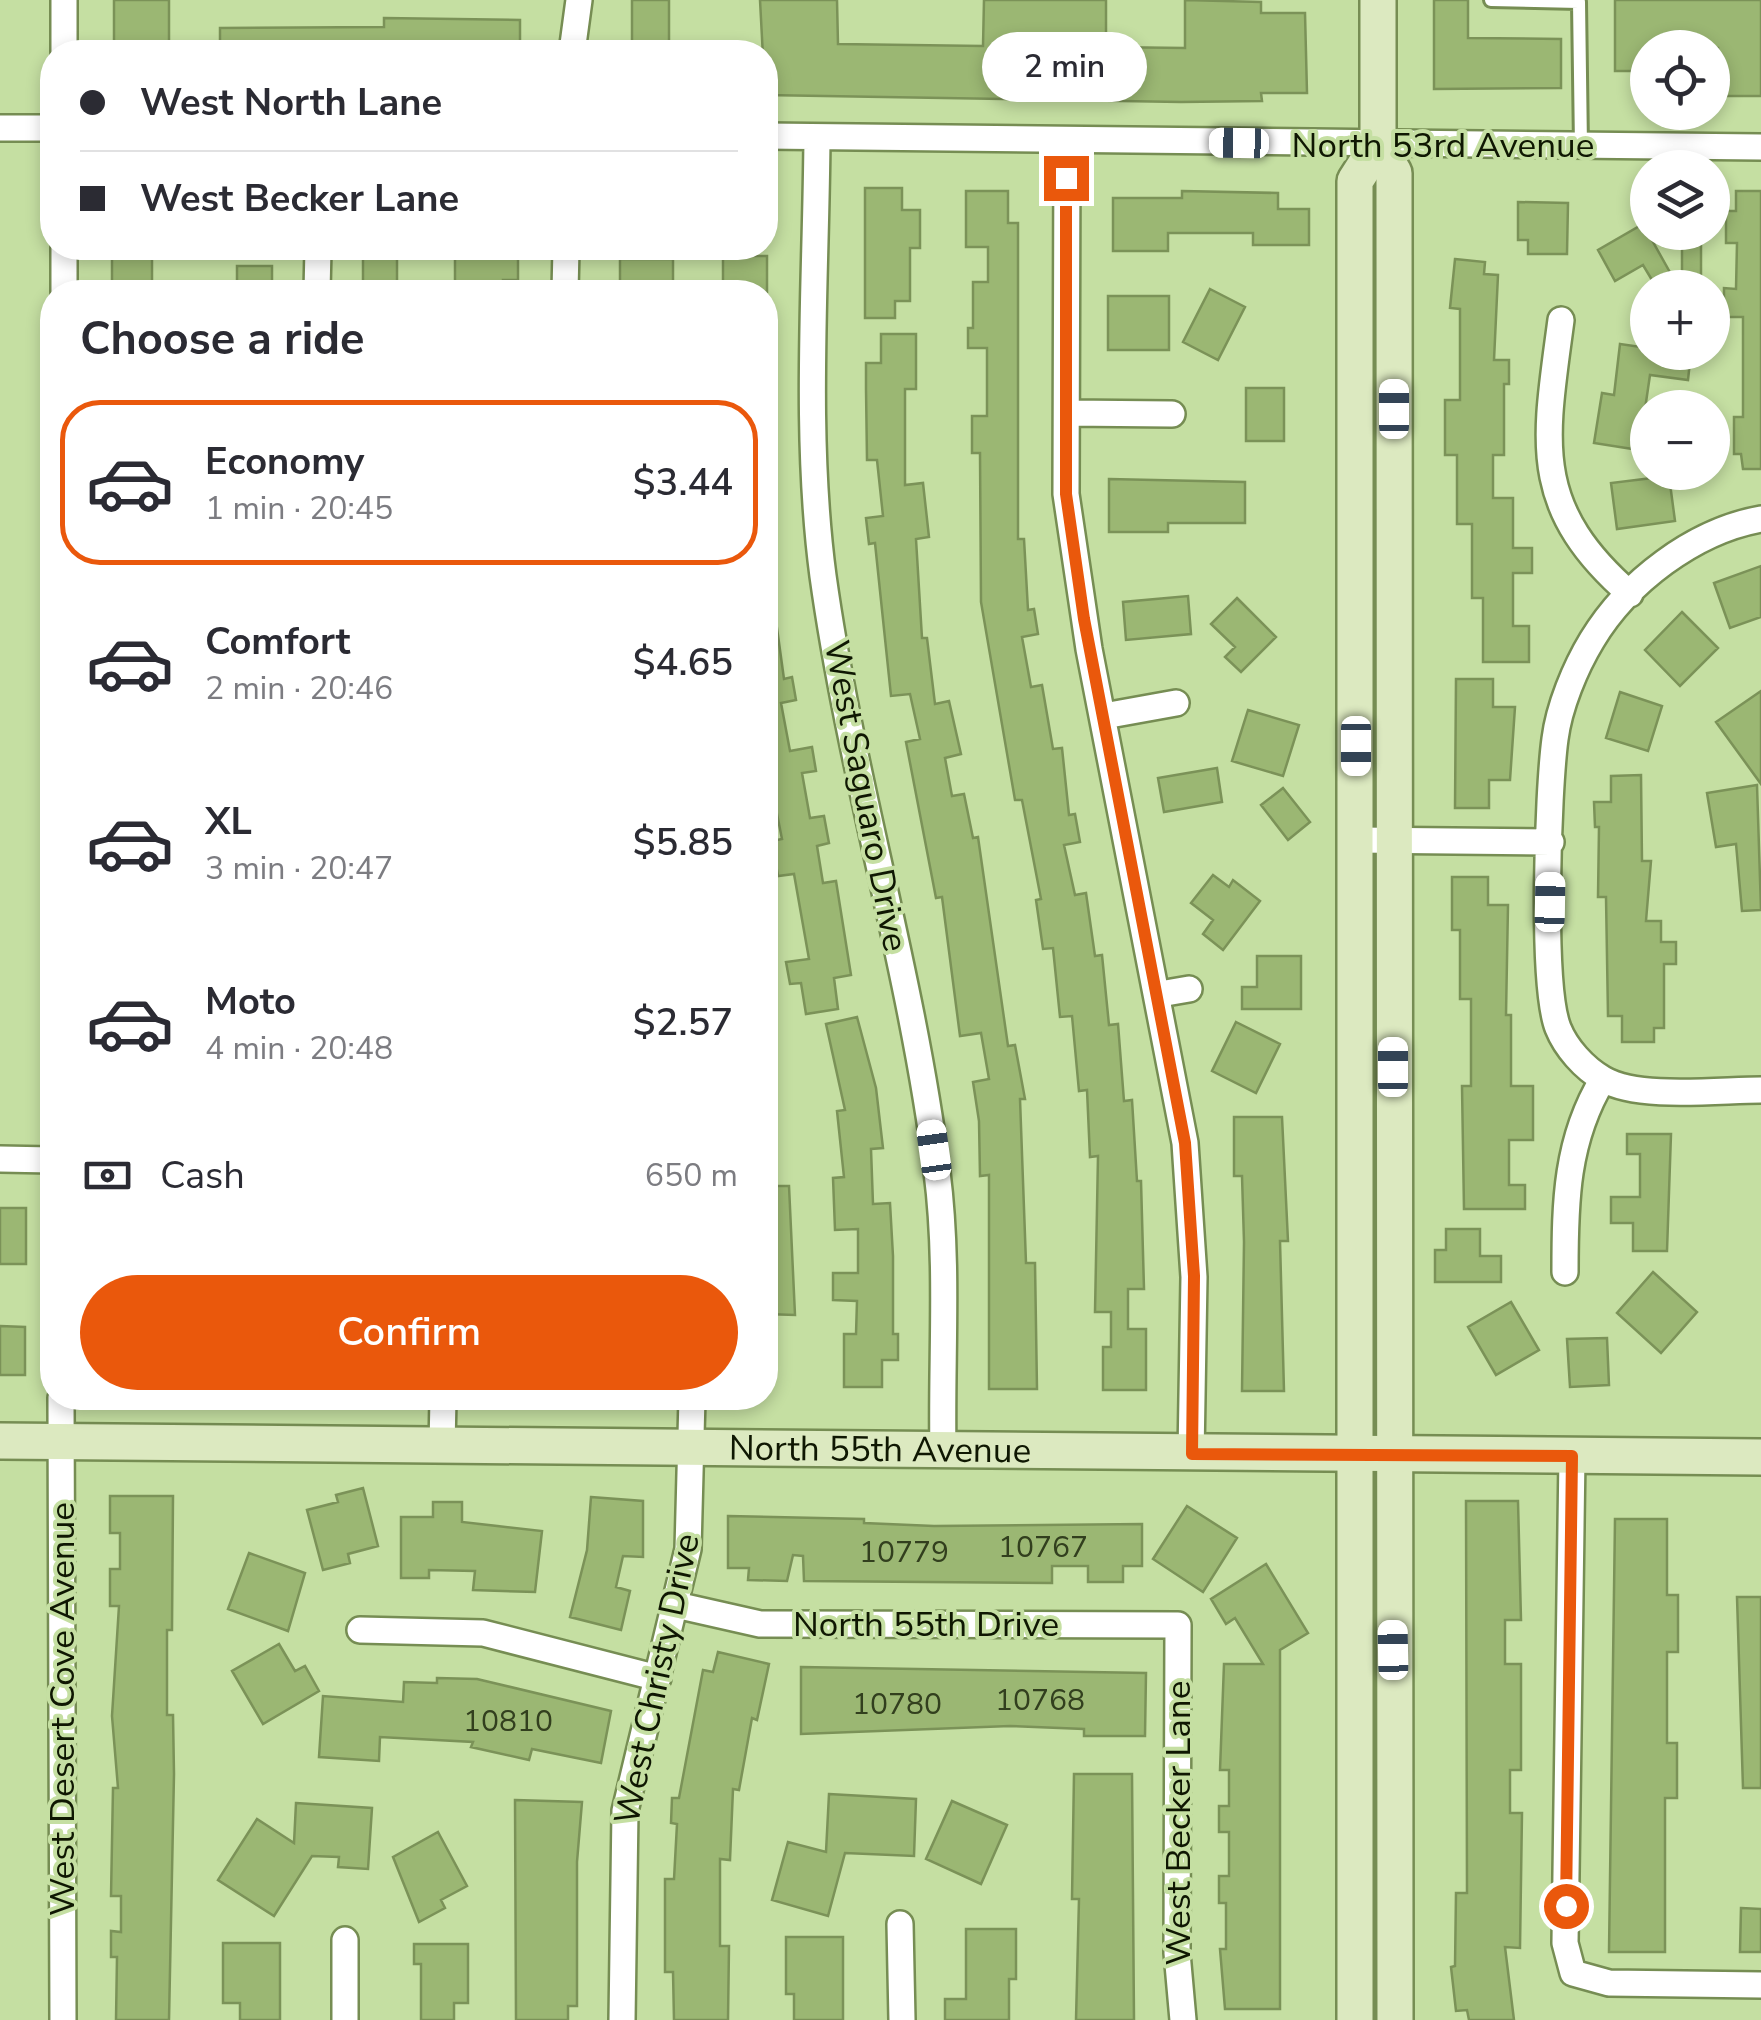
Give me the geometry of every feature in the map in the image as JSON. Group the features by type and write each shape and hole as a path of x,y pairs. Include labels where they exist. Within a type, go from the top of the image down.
{"main road":[{"path":"1378,0 1378,145 1394,173 1394,2020"},
{"path":"1355,2020 1355,181 1378,145"},
{"name":"North 55th Avenue","path":"0,1440 692,1450 1761,1457"}],"street":[{"path":"64,0 64,40"},
{"path":"574,40 579,0"},
{"path":"0,128 40,128"},
{"name":"North 53rd Avenue","path":"778,136 1761,147"},
{"name":"West Saguaro Drive","path":"816,137 815,437 822,558 926,1096 938,1177 944,1264 942,1452"},
{"path":"1067,140 1066,494 1073,559 1160,994 1192,1205 1192,1454"},
{"path":"1561,320 1549,411 1548,465 1574,537 1630,594"},
{"path":"1067,413 1172,414"},
{"path":"1761,519 1697,540 1630,594 1592,641 1555,736 1550,996 1558,1028 1574,1054 1603,1079 1627,1087 1761,1090"},
{"path":"1104,716 1176,704"},
{"path":"1356,840 1551,842"},
{"path":"1160,994 1189,989"},
{"path":"1565,1272 1568,1176 1576,1132 1603,1079"},
{"path":"0,1159 40,1160"},
{"name":"West Desert Cove Avenue","path":"62,1410 63,2020"},
{"path":"442,1446 443,1410"},
{"name":"West Christy Drive","path":"622,2020 625,1810 688,1549 692,1410"},
{"path":"1572,1456 1565,1943 1572,1973 1609,1984 1761,1985"},
{"name":"North 55th Drive","path":"676,1605 760,1624 1178,1625"},
{"name":"West Becker Lane","path":"1178,1625 1177,1953 1183,2020"},
{"path":"360,1630 483,1633 658,1678"},
{"path":"900,1924 902,2020"},
{"path":"345,1940 345,2020"}],"lane":[{"path":"1491,0 1580,2 1581,147"}],"building":[{"path":"114,0 169,0 169,40 114,40"},
{"path":"632,0 669,0 669,40 632,40"},
{"path":"760,0 837,0 838,44 983,46 984,0 1106,0 1106,47 1185,48 1185,0 1261,2 1261,13 1305,13 1307,93 1261,93 1262,101 1181,102 778,95 778,40 762,40"},
{"path":"1434,0 1468,0 1468,38 1561,39 1561,88 1434,89"},
{"path":"1615,0 1761,0 1761,96 1730,96 1730,30 1630,30 1630,71 1615,71"},
{"path":"384,18 520,20 520,40 220,40 220,28 384,27"},
{"path":"865,188 902,188 902,210 920,210 920,248 910,248 910,301 895,301 895,318 865,318"},
{"path":"966,191 1008,191 1008,223 1018,223 1018,539 1024,539 1028,610 1034,609 1038,634 1022,637 1031,687 1042,685 1053,749 1062,748 1069,815 1075,814 1080,842 1064,845 1075,895 1086,893 1095,956 1102,955 1109,1025 1118,1024 1124,1101 1132,1100 1137,1181 1141,1181 1144,1289 1128,1289 1128,1329 1146,1329 1146,1390 1103,1390 1103,1347 1111,1347 1111,1312 1095,1312 1098,1156 1090,1157 1087,1090 1079,1091 1072,1016 1060,1017 1053,948 1043,949 1036,900 1041,899 1022,800 1015,800 981,602 980,453 972,453 972,416 987,416 987,348 968,348 968,328 973,328 973,282 988,282 988,247 966,247"},
{"path":"1182,191 1278,193 1278,209 1309,209 1309,245 1253,245 1253,233 1168,233 1168,251 1113,251 1113,198 1182,198"},
{"path":"1736,191 1761,191 1761,469 1743,469 1741,454 1734,454 1734,417 1743,417 1743,317 1730,317 1730,288 1736,289 1737,243 1730,243 1730,211 1736,211"},
{"path":"1518,202 1568,203 1567,254 1528,254 1528,240 1518,240"},
{"path":"1630,232 1630,250 1658,250 1669,270 1646,270 1643,265 1615,281 1598,250"},
{"path":"1682,250 1701,250 1701,270 1682,270"},
{"path":"1455,259 1485,262 1484,274 1498,275 1494,360 1509,360 1509,384 1504,384 1504,455 1493,455 1493,498 1513,498 1513,548 1532,548 1532,573 1513,573 1513,626 1529,626 1529,662 1483,662 1483,598 1472,598 1472,524 1457,524 1457,455 1445,455 1445,400 1460,400 1460,309 1450,308"},
{"path":"112,260 152,260 152,280 112,280"},
{"path":"363,260 397,260 397,280 363,280"},
{"path":"455,260 518,260 518,280 455,280"},
{"path":"620,260 673,260 673,280 620,280"},
{"path":"723,260 767,260 767,280 723,280"},
{"path":"237,266 272,266 272,280 237,280"},
{"path":"1210,289 1245,307 1218,360 1183,342"},
{"path":"1108,296 1169,296 1169,350 1108,350"},
{"path":"881,334 916,334 916,389 905,389 905,485 923,483 929,537 916,539 922,638 927,638 935,704 949,701 961,754 945,758 952,796 964,794 973,838 978,837 1008,1046 1015,1045 1025,1099 1020,1099 1026,1263 1035,1263 1037,1389 989,1389 989,1175 980,1176 979,1121 973,1082 989,1079 981,1033 960,1036 942,897 936,898 906,742 920,739 910,694 891,696 875,543 869,544 866,518 883,516 877,460 867,460 866,389 866,363 881,363"},
{"path":"1620,344 1630,345 1630,370 1689,370 1688,380 1650,375 1648,390 1630,390 1630,449 1594,443 1602,393 1614,395"},
{"path":"1246,388 1284,388 1284,441 1246,441"},
{"path":"1109,479 1245,482 1245,523 1168,523 1168,532 1109,532"},
{"path":"1630,481 1630,490 1671,490 1675,521 1617,529 1611,483"},
{"path":"1761,566 1761,617 1730,628 1714,583"},
{"path":"1188,596 1191,634 1126,640 1123,602"},
{"path":"1237,598 1276,637 1241,672 1225,657 1235,647 1211,624"},
{"path":"1682,612 1718,648 1680,686 1645,650"},
{"path":"778,636 784,679 792,677 796,700 781,703 790,751 812,747 816,771 802,773 810,818 824,816 829,843 817,846 823,883 836,881 851,975 834,978 838,1009 806,1014 801,983 790,984 786,962 809,959 794,874 778,876 778,840 782,839 778,819"},
{"path":"1456,679 1493,679 1493,707 1515,707 1510,780 1489,780 1489,808 1455,808"},
{"path":"1761,691 1761,784 1716,722"},
{"path":"1620,692 1662,706 1648,751 1606,738"},
{"path":"1248,710 1299,725 1283,776 1232,761"},
{"path":"1217,768 1222,802 1164,812 1158,778"},
{"path":"1641,775 1642,861 1651,861 1646,921 1661,921 1661,942 1676,942 1676,964 1664,964 1664,1028 1654,1028 1654,1042 1622,1042 1622,1016 1608,1016 1606,897 1598,897 1599,827 1595,827 1594,802 1611,802 1611,776"},
{"path":"1757,785 1761,910 1742,911 1736,844 1716,847 1707,793"},
{"path":"1283,788 1310,822 1288,840 1261,805"},
{"path":"1213,875 1229,887 1233,880 1260,901 1223,950 1203,934 1213,920 1191,903"},
{"path":"1452,877 1488,877 1488,905 1508,905 1506,1015 1511,1015 1511,1086 1533,1086 1533,1140 1509,1140 1509,1185 1525,1185 1525,1209 1464,1209 1462,1086 1471,1086 1471,999 1460,999 1460,930 1452,930"},
{"path":"1257,956 1301,956 1301,1009 1242,1009 1242,987 1257,987"},
{"path":"857,1017 876,1088 883,1148 871,1149 873,1204 890,1203 893,1334 898,1334 898,1360 882,1360 882,1387 844,1387 844,1334 856,1334 857,1301 833,1300 833,1273 858,1273 858,1229 835,1230 833,1178 844,1177 837,1111 845,1110 826,1024"},
{"path":"1236,1022 1280,1044 1256,1093 1212,1071"},
{"path":"1234,1117 1282,1117 1288,1241 1280,1241 1284,1391 1242,1391 1244,1242 1242,1176 1234,1176"},
{"path":"1627,1134 1671,1134 1667,1251 1633,1251 1633,1223 1611,1223 1611,1197 1640,1197 1640,1154 1627,1154"},
{"path":"778,1186 789,1186 795,1315 778,1314"},
{"path":"0,1208 26,1208 26,1264 0,1264"},
{"path":"1446,1229 1480,1229 1480,1256 1501,1256 1501,1282 1435,1282 1435,1250 1446,1250"},
{"path":"1653,1272 1697,1312 1661,1353 1617,1313"},
{"path":"1511,1302 1539,1350 1496,1375 1468,1327"},
{"path":"0,1326 25,1327 25,1375 0,1375"},
{"path":"1607,1338 1609,1385 1570,1387 1567,1339"},
{"path":"363,1488 378,1546 348,1554 350,1563 323,1570 307,1510 338,1502 336,1495"},
{"path":"110,1496 173,1496 172,1630 167,1630 167,1715 173,1715 174,1774 169,2020 116,2020 117,1957 111,1957 111,1931 121,1932 121,1896 111,1896 113,1788 118,1788 112,1716 119,1606 110,1606 110,1569 120,1569 120,1533 110,1533"},
{"path":"591,1497 643,1501 643,1557 623,1556 616,1587 630,1591 621,1630 570,1617 587,1550"},
{"path":"1466,1501 1518,1501 1521,1620 1505,1620 1505,1664 1521,1664 1521,1770 1510,1770 1510,1813 1522,1813 1520,1948 1505,1947 1514,2020 1469,2020 1467,2010 1456,2011 1451,1967 1455,1966 1456,1893 1467,1893"},
{"path":"433,1502 462,1502 462,1522 542,1531 535,1592 473,1590 475,1571 429,1570 429,1578 401,1578 401,1517 433,1517"},
{"path":"1187,1506 1237,1538 1203,1592 1153,1559"},
{"path":"728,1516 864,1519 864,1523 934,1526 1142,1524 1142,1566 1123,1566 1123,1582 1088,1582 1088,1566 1052,1566 1052,1583 804,1581 803,1556 793,1555 787,1581 748,1580 749,1568 728,1568"},
{"path":"1615,1519 1667,1519 1667,1595 1678,1595 1678,1652 1667,1652 1667,1743 1677,1743 1677,1798 1665,1798 1665,1952 1609,1952"},
{"path":"249,1553 305,1573 288,1631 228,1609"},
{"path":"1266,1564 1308,1633 1280,1650 1280,2009 1225,2009 1220,1949 1226,1949 1226,1903 1219,1903 1219,1876 1229,1876 1229,1832 1219,1832 1219,1806 1229,1806 1229,1770 1220,1770 1224,1664 1263,1664 1235,1618 1226,1624 1211,1599"},
{"path":"1737,1597 1761,1597 1761,1788 1743,1788"},
{"path":"279,1644 295,1671 305,1666 319,1691 263,1724 232,1671"},
{"path":"718,1652 769,1664 757,1720 752,1718 739,1790 733,1789 730,1860 720,1859 720,1946 729,1946 728,2020 674,2020 673,1972 665,1972 665,1879 674,1879 677,1824 671,1823 672,1798 679,1798 703,1670 713,1672"},
{"path":"801,1667 1146,1673 1145,1736 1084,1736 1084,1729 1010,1726 801,1734"},
{"path":"437,1678 477,1679 611,1711 601,1763 532,1749 529,1760 471,1747 473,1742 380,1737 379,1761 319,1757 323,1696 403,1702 404,1682 437,1683"},
{"path":"1074,1774 1132,1774 1134,2020 1076,2020 1079,1899 1072,1899"},
{"path":"829,1794 916,1799 914,1856 845,1853 828,1916 772,1900 788,1842 826,1852"},
{"path":"515,1800 582,1802 577,1862 577,2006 568,2006 568,2020 516,2020"},
{"path":"952,1801 1007,1825 981,1884 926,1859"},
{"path":"296,1803 372,1808 368,1869 338,1867 339,1857 312,1856 274,1916 218,1880 257,1819 294,1843"},
{"path":"438,1832 467,1886 441,1900 445,1908 419,1922 393,1857"},
{"path":"1741,1908 1761,1909 1761,1952 1740,1952"},
{"path":"966,1929 1016,1929 1016,1979 1009,1979 1009,2020 945,2020 945,1999 966,1999"},
{"path":"786,1937 843,1937 843,2020 794,2020 794,1994 786,1994"},
{"path":"223,1943 280,1943 280,2020 240,2020 240,2003 223,2003"},
{"path":"414,1944 468,1944 468,2003 454,2003 454,2020 421,2020 421,1964 414,1964"}],"route":[{"path":"1066,178 1066,494 1084,619 1176,1078 1185,1143 1194,1276 1192,1454 1572,1456 1566,1906"}]}
